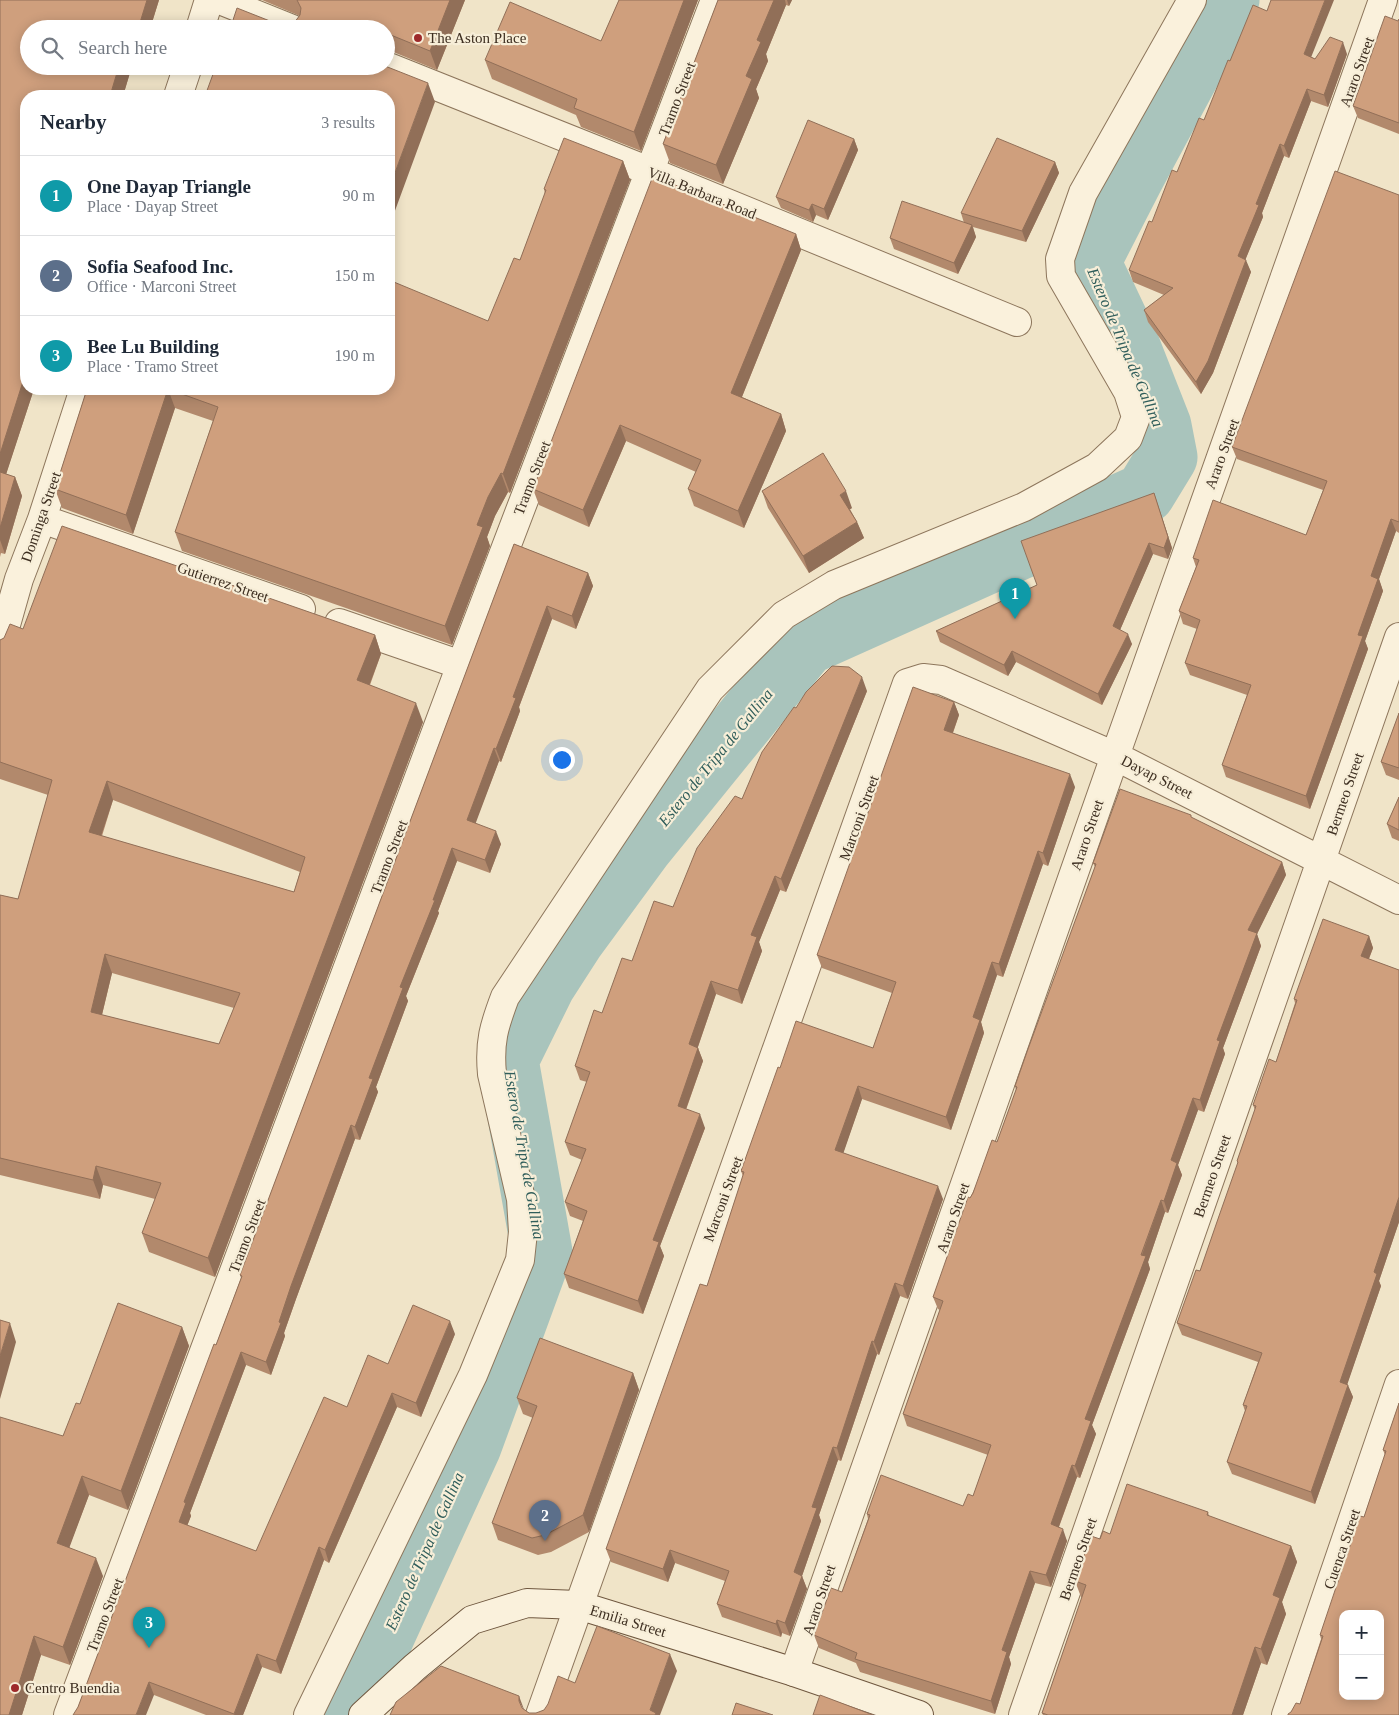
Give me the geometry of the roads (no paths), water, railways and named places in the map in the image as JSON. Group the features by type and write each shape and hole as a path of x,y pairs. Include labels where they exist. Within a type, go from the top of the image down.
{"street":[{"path":"203,20 209,0"},
{"path":"220,0 270,20"},
{"name":"Tramo Street","path":"68,1715 461,665 715,0"},
{"path":"308,1715 473,1374 520,1260 523,1232 521,1199 492,1074 490,1053 494,1028 504,997 710,689 784,615 834,585 1024,506 1097,467 1128,438 1136,417 1128,392 1062,276 1060,259 1083,192 1192,0"},
{"name":"Araro Street","path":"794,1672 1115,756 1383,0"},
{"name":"Villa Barbara Road","path":"395,70 1016,322"},
{"path":"180,90 185,75"},
{"name":"Dominga Street","path":"0,646 10,576 42,519 82,395"},
{"name":"Gutierrez Street","path":"42,519 461,665"},
{"name":"Bermeo Street","path":"1024,1715 1399,638"},
{"name":"Dayap Street","path":"907,684 923,678 942,680 1115,756 1399,900"},
{"name":"Marconi Street","path":"540,1715 907,684"},
{"name":"Cuenca Street","path":"1286,1715 1399,1384"},
{"name":"Emilia Street","path":"363,1715 415,1667 472,1620 527,1603 578,1605 794,1672 919,1715"}],"waterway":[{"name":"Estero de Tripa de Gallina","path":"351,1715 380,1645 471,1446 542,1252 508,1060 545,985 574,940 643,846 806,645 1145,493 1167,457 1161,426 1128,342 1090,262 1229,0"}],"place":[{"name":"The Aston Place","path":"418,38"},
{"name":"One Dayap Triangle","path":"1015,619"},
{"name":"Sofia Seafood Inc.","path":"545,1541"},
{"name":"Bee Lu Building","path":"149,1648"},
{"name":"Centro Buendia","path":"15,1688"}]}
